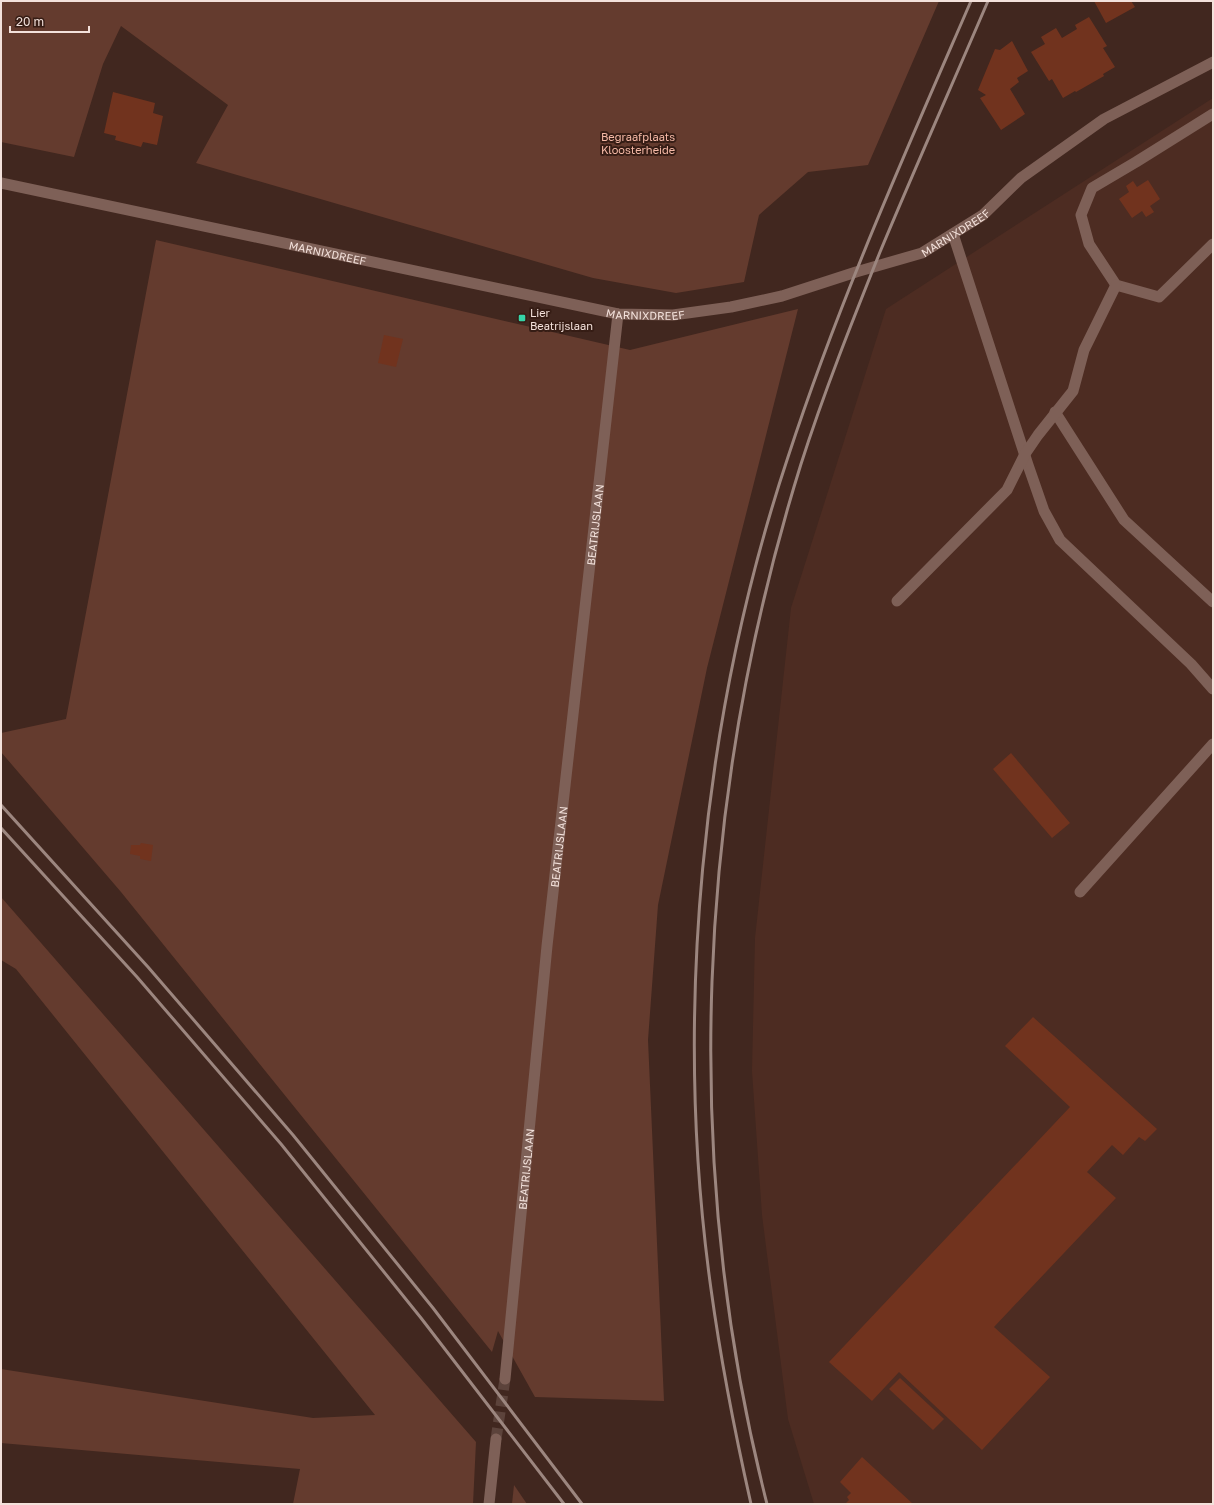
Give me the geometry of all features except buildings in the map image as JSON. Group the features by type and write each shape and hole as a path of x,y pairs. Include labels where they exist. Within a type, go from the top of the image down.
{"street":[{"name":"MARNIXDREEF","path":"1,183 618,314 673,316 731,307 782,296 856,272 922,253 983,216 1022,178 1060,149 1104,119 1213,62"},
{"path":"1213,114 1092,188 1081,215 1089,244 1116,285 1159,297 1213,244"},
{"path":"953,234 1024,454 1044,511 1060,540 1191,664 1213,689"},
{"path":"897,601 1007,490 1024,454 1055,412 1073,391 1084,350 1116,285"},
{"name":"BEATRIJSLAAN","path":"505,1379 548,938 618,314"},
{"path":"1055,412 1124,520 1213,602"},
{"path":"1080,892 1213,744"},
{"path":"489,1504 496,1439"}],"shaded area":[{"path":"1213,98 1213,1504 814,1504 788,1419 762,1215 752,1071 755,938 791,608 886,309"}],"green space":[{"name":"Begraafplaats Kloosterheide","path":"1,1 939,1 868,165 808,172 759,215 744,282 676,293 593,278 196,163 228,105 121,26 103,64 74,157 1,142"},
{"path":"156,240 630,350 798,309 707,668 658,905 648,1040 664,1401 535,1397 498,1331 492,1352 121,892 1,752 1,733 66,719"},
{"path":"1,897 476,1442 473,1504 293,1504 300,1469 1,1443 1,1369 313,1418 375,1415 16,969 1,960"},
{"path":"514,1485 527,1504 512,1504"}],"tunnel":[{"path":"496,1439 505,1379"}],"railway":[{"path":"751,1504 739,1451 719,1343 711,1289 700,1186 695,1081 696,975 703,869 715,763 734,659 758,557 788,457 851,284 898,170 971,1"},
{"path":"767,1504 739,1375 721,1244 712,1113 712,982 721,851 739,720 766,591 801,464 819,410 880,252 988,1"},
{"path":"1,805 148,967 293,1135 433,1308 582,1504"},
{"path":"1,828 137,977 281,1144 421,1318 564,1504"}],"place":[{"name":"Lier Beatrijslaan","path":"522,318"}]}
